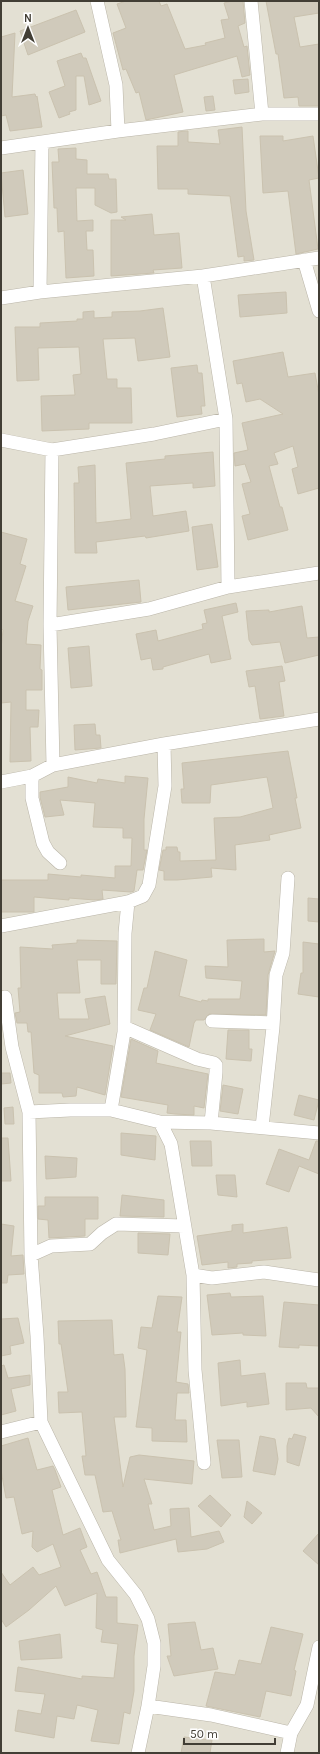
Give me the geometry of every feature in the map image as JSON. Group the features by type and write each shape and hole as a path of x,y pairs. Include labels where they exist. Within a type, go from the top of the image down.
{"street":[{"path":"97,1 116,85 118,130"},
{"path":"251,1 262,114"},
{"path":"1,148 118,130 262,114 319,114"},
{"path":"40,292 42,142"},
{"path":"1,298 40,292 203,276 319,258"},
{"path":"304,260 319,310"},
{"path":"203,276 226,419 228,587"},
{"path":"1,440 52,450 154,434 226,419"},
{"path":"52,450 50,624 53,765"},
{"path":"50,624 149,609 228,587 319,573"},
{"path":"1,782 32,776 53,765 164,744 319,719"},
{"path":"1,926 128,902 143,896 149,885 165,786 164,744"},
{"path":"32,776 32,798 43,843 48,852 60,863"},
{"path":"262,1127 273,1023 276,975 283,953 288,878"},
{"path":"111,1110 124,1027 125,933 128,902"},
{"path":"5,997 12,1047 29,1112 31,1255 37,1336 40,1422 108,1560 136,1594 148,1620 154,1643 154,1666 148,1706 138,1753"},
{"path":"212,1021 273,1023"},
{"path":"124,1027 197,1059 214,1063 216,1065 211,1123"},
{"path":"29,1112 111,1110 160,1122 211,1123 319,1133"},
{"path":"160,1122 171,1144 179,1182 184,1226 193,1275 195,1370 204,1463"},
{"path":"31,1255 51,1246 90,1244 102,1233 116,1224 184,1226"},
{"path":"193,1275 212,1278 264,1272 319,1280"},
{"path":"1,1432 40,1422"},
{"path":"287,1753 291,1733 313,1704 319,1647"},
{"path":"148,1706 211,1715 291,1733"}],"shaded area":[{"path":"1,1 319,1 319,1753 1,1753"}],"building":[{"path":"126,1 159,1 161,6 167,4 185,49 206,45 205,43 225,38 221,20 229,19 224,3 243,1 245,23 238,26 244,47 247,46 250,75 242,77 237,56 174,75 183,112 146,120 139,92 136,93 126,69 123,70 113,33 126,28 117,4"},
{"path":"266,1 319,1 319,13 294,17 300,47 319,44 319,106 299,106 298,97 284,98 278,54 276,54"},
{"path":"76,10 85,32 28,55 20,31"},
{"path":"15,33 12,97 35,94 36,97 37,96 42,127 10,131 6,115 1,116 1,37"},
{"path":"81,53 83,58 86,58 101,101 89,105 84,76 76,76 76,110 59,118 49,92 65,86 57,61"},
{"path":"248,79 249,92 235,94 233,80"},
{"path":"213,96 215,110 206,111 204,97"},
{"path":"242,127 246,211 254,260 244,261 244,256 238,257 230,196 188,194 188,189 158,189 157,146 178,146 178,132 185,131 188,131 188,142 220,144 218,130"},
{"path":"260,136 283,136 283,141 313,136 319,178 309,180 318,249 296,254 288,191 263,193"},
{"path":"76,148 76,159 87,160 87,174 108,174 109,179 116,179 117,212 111,213 95,205 95,188 76,188 77,221 93,220 93,231 86,231 87,250 93,250 94,276 66,278 64,231 58,232 57,208 54,208 52,162 59,162 58,149"},
{"path":"23,170 28,214 5,217 1,173"},
{"path":"152,214 154,235 179,233 182,268 153,270 154,273 111,276 111,220 126,220 121,217"},
{"path":"286,292 287,313 240,317 238,295"},
{"path":"163,308 170,357 138,361 135,338 103,339 107,379 117,379 117,388 131,388 132,423 89,423 89,429 42,431 41,396 75,395 73,375 81,374 79,347 38,348 39,380 17,381 15,327 40,327 40,323 77,321 77,319 83,319 83,312 94,311 94,318 112,317 112,312"},
{"path":"283,352 288,377 315,373 319,395 319,488 298,494 292,469 298,467 293,446 274,453 278,464 269,466 288,530 248,540 242,516 250,514 242,484 251,482 245,464 235,466 234,453 248,450 242,423 283,414 260,399 246,402 242,383 237,384 233,361"},
{"path":"197,365 198,373 202,373 205,406 201,406 202,414 177,417 171,368"},
{"path":"213,452 215,486 193,488 193,483 150,486 153,516 186,511 189,531 146,538 145,536 96,542 97,553 75,553 74,483 79,483 78,467 95,465 96,523 131,519 126,463 165,459 165,456"},
{"path":"212,524 218,567 197,570 192,527"},
{"path":"1,532 27,539 20,564 26,566 15,601 33,606 28,621 26,644 41,645 40,669 42,670 42,690 26,690 26,710 39,710 38,727 30,727 31,761 10,762 11,702 1,703 1,649 3,630 1,628"},
{"path":"139,580 141,602 68,610 66,587"},
{"path":"236,603 238,612 222,616 231,659 211,663 209,654 163,667 163,669 153,670 151,658 141,660 136,634 156,630 158,641 203,629 202,624 207,623 204,610"},
{"path":"302,606 307,638 319,637 319,655 285,663 280,642 252,645 249,640 246,611 269,610 269,612"},
{"path":"89,646 92,686 71,688 68,648"},
{"path":"282,666 285,681 279,682 284,716 260,719 255,686 249,687 246,671"},
{"path":"95,724 96,735 100,735 101,748 75,750 74,725"},
{"path":"288,751 301,828 269,835 270,840 235,845 236,870 211,868 212,877 164,880 164,871 159,870 163,850 166,850 166,847 177,847 178,852 180,852 180,861 216,860 214,818 240,817 273,808 267,777 211,785 210,803 182,803 181,789 184,789 182,763"},
{"path":"125,776 148,778 144,819 144,850 147,850 143,870 137,870 134,891 102,890 103,899 95,900 69,898 69,900 34,897 34,912 1,912 1,880 48,880 48,874 115,878 115,866 131,866 132,838 123,838 123,828 93,827 95,803 60,800 64,815 45,817 40,797 40,792 68,787 68,777 97,783 98,779 125,783"},
{"path":"308,898 319,899 319,922 308,921"},
{"path":"264,939 264,952 275,951 268,975 266,1015 209,1014 204,1020 196,1020 194,1023 189,1047 150,1030 156,1014 138,1010 144,988 147,988 155,951 187,960 179,996 201,1002 202,1000 208,1001 208,999 240,999 242,981 206,978 205,966 228,967 227,940"},
{"path":"77,940 117,941 116,984 101,984 101,960 77,960 80,993 57,993 59,1019 89,1019 85,999 105,996 110,1024 65,1036 113,1046 105,1095 77,1087 76,1096 63,1097 62,1093 39,1093 39,1075 34,1073 31,1032 28,1032 27,1023 17,1023 15,1013 20,1012 18,988 21,988 20,947 53,949 52,945 77,943"},
{"path":"303,942 319,944 319,997 298,994 301,973 303,973"},
{"path":"228,1030 249,1030 249,1049 252,1049 251,1061 226,1059"},
{"path":"131,1039 158,1051 156,1063 208,1074 204,1108 194,1106 194,1115 167,1113 168,1105 121,1097"},
{"path":"1,1073 10,1073 11,1083 1,1084"},
{"path":"223,1085 243,1089 238,1114 220,1111"},
{"path":"299,1095 319,1100 314,1120 294,1115"},
{"path":"13,1107 14,1124 5,1124 4,1108"},
{"path":"121,1133 156,1136 155,1160 121,1155"},
{"path":"1,1138 8,1138 11,1181 1,1181"},
{"path":"190,1141 211,1141 212,1166 192,1166"},
{"path":"316,1141 319,1141 319,1174 299,1166 289,1192 266,1184 279,1149 309,1160"},
{"path":"45,1156 77,1158 76,1177 46,1179"},
{"path":"216,1175 235,1175 237,1197 218,1195"},
{"path":"122,1195 164,1200 164,1217 120,1216"},
{"path":"45,1197 98,1197 98,1219 85,1219 85,1236 49,1238 48,1220 38,1219 38,1206 45,1206"},
{"path":"1,1224 14,1226 11,1256 23,1255 24,1274 8,1275 7,1283 1,1283"},
{"path":"243,1224 243,1233 287,1227 291,1258 252,1261 252,1263 237,1264 237,1267 228,1268 228,1262 202,1265 197,1236 232,1231 232,1225"},
{"path":"138,1233 170,1234 168,1255 138,1253"},
{"path":"230,1293 231,1297 263,1296 266,1336 243,1335 243,1333 212,1335 207,1295"},
{"path":"158,1296 182,1297 177,1332 181,1332 176,1382 188,1384 189,1393 177,1393 175,1420 186,1420 187,1442 152,1441 152,1428 136,1427 147,1350 138,1348 141,1327 152,1328"},
{"path":"284,1302 319,1305 319,1346 299,1345 299,1348 279,1347"},
{"path":"18,1318 24,1343 10,1346 11,1354 1,1356 1,1319"},
{"path":"112,1320 114,1355 123,1354 125,1369 126,1417 114,1417 123,1487 130,1457 139,1455 194,1461 192,1484 144,1479 152,1504 148,1504 154,1530 171,1526 170,1509 189,1508 191,1537 219,1531 224,1542 207,1549 178,1552 176,1539 120,1553 118,1540 121,1540 112,1511 103,1512 95,1475 85,1475 82,1456 86,1456 82,1412 59,1413 58,1392 68,1392 61,1344 59,1344 58,1321"},
{"path":"240,1360 241,1376 265,1373 269,1404 247,1407 247,1402 221,1406 218,1363"},
{"path":"4,1365 8,1378 30,1375 30,1385 11,1389 16,1411 1,1415 1,1366"},
{"path":"286,1383 306,1383 307,1388 319,1388 319,1417 311,1408 286,1410"},
{"path":"294,1434 306,1437 299,1466 287,1462 287,1446 289,1438 292,1439"},
{"path":"260,1436 275,1439 278,1459 275,1475 253,1471"},
{"path":"28,1438 37,1470 53,1466 55,1470 61,1487 52,1490 63,1535 80,1528 87,1547 80,1550 91,1574 97,1572 106,1597 117,1597 117,1623 138,1625 134,1656 134,1691 130,1714 124,1712 119,1744 91,1741 98,1710 77,1705 74,1719 57,1716 54,1738 15,1731 18,1710 41,1714 45,1694 15,1691 18,1667 82,1679 82,1676 114,1678 118,1644 101,1642 103,1630 96,1628 97,1593 65,1606 56,1586 29,1610 6,1627 1,1619 1,1572 10,1585 33,1567 39,1575 61,1567 53,1544 37,1552 32,1547 33,1531 22,1534 14,1497 6,1498 1,1470 1,1446"},
{"path":"217,1440 239,1440 242,1477 222,1478"},
{"path":"210,1495 231,1515 221,1527 198,1506"},
{"path":"247,1501 262,1513 252,1524 244,1517"},
{"path":"319,1533 319,1565 303,1551"},
{"path":"195,1622 201,1650 213,1648 218,1669 174,1676 167,1656 171,1656 168,1624"},
{"path":"271,1627 303,1634 294,1670 296,1671 291,1696 266,1691 260,1717 206,1706 215,1672 235,1675 239,1660 261,1664"},
{"path":"60,1634 62,1658 21,1660 19,1641"},
{"path":"184,1737 212,1740 210,1753 181,1753"}]}
